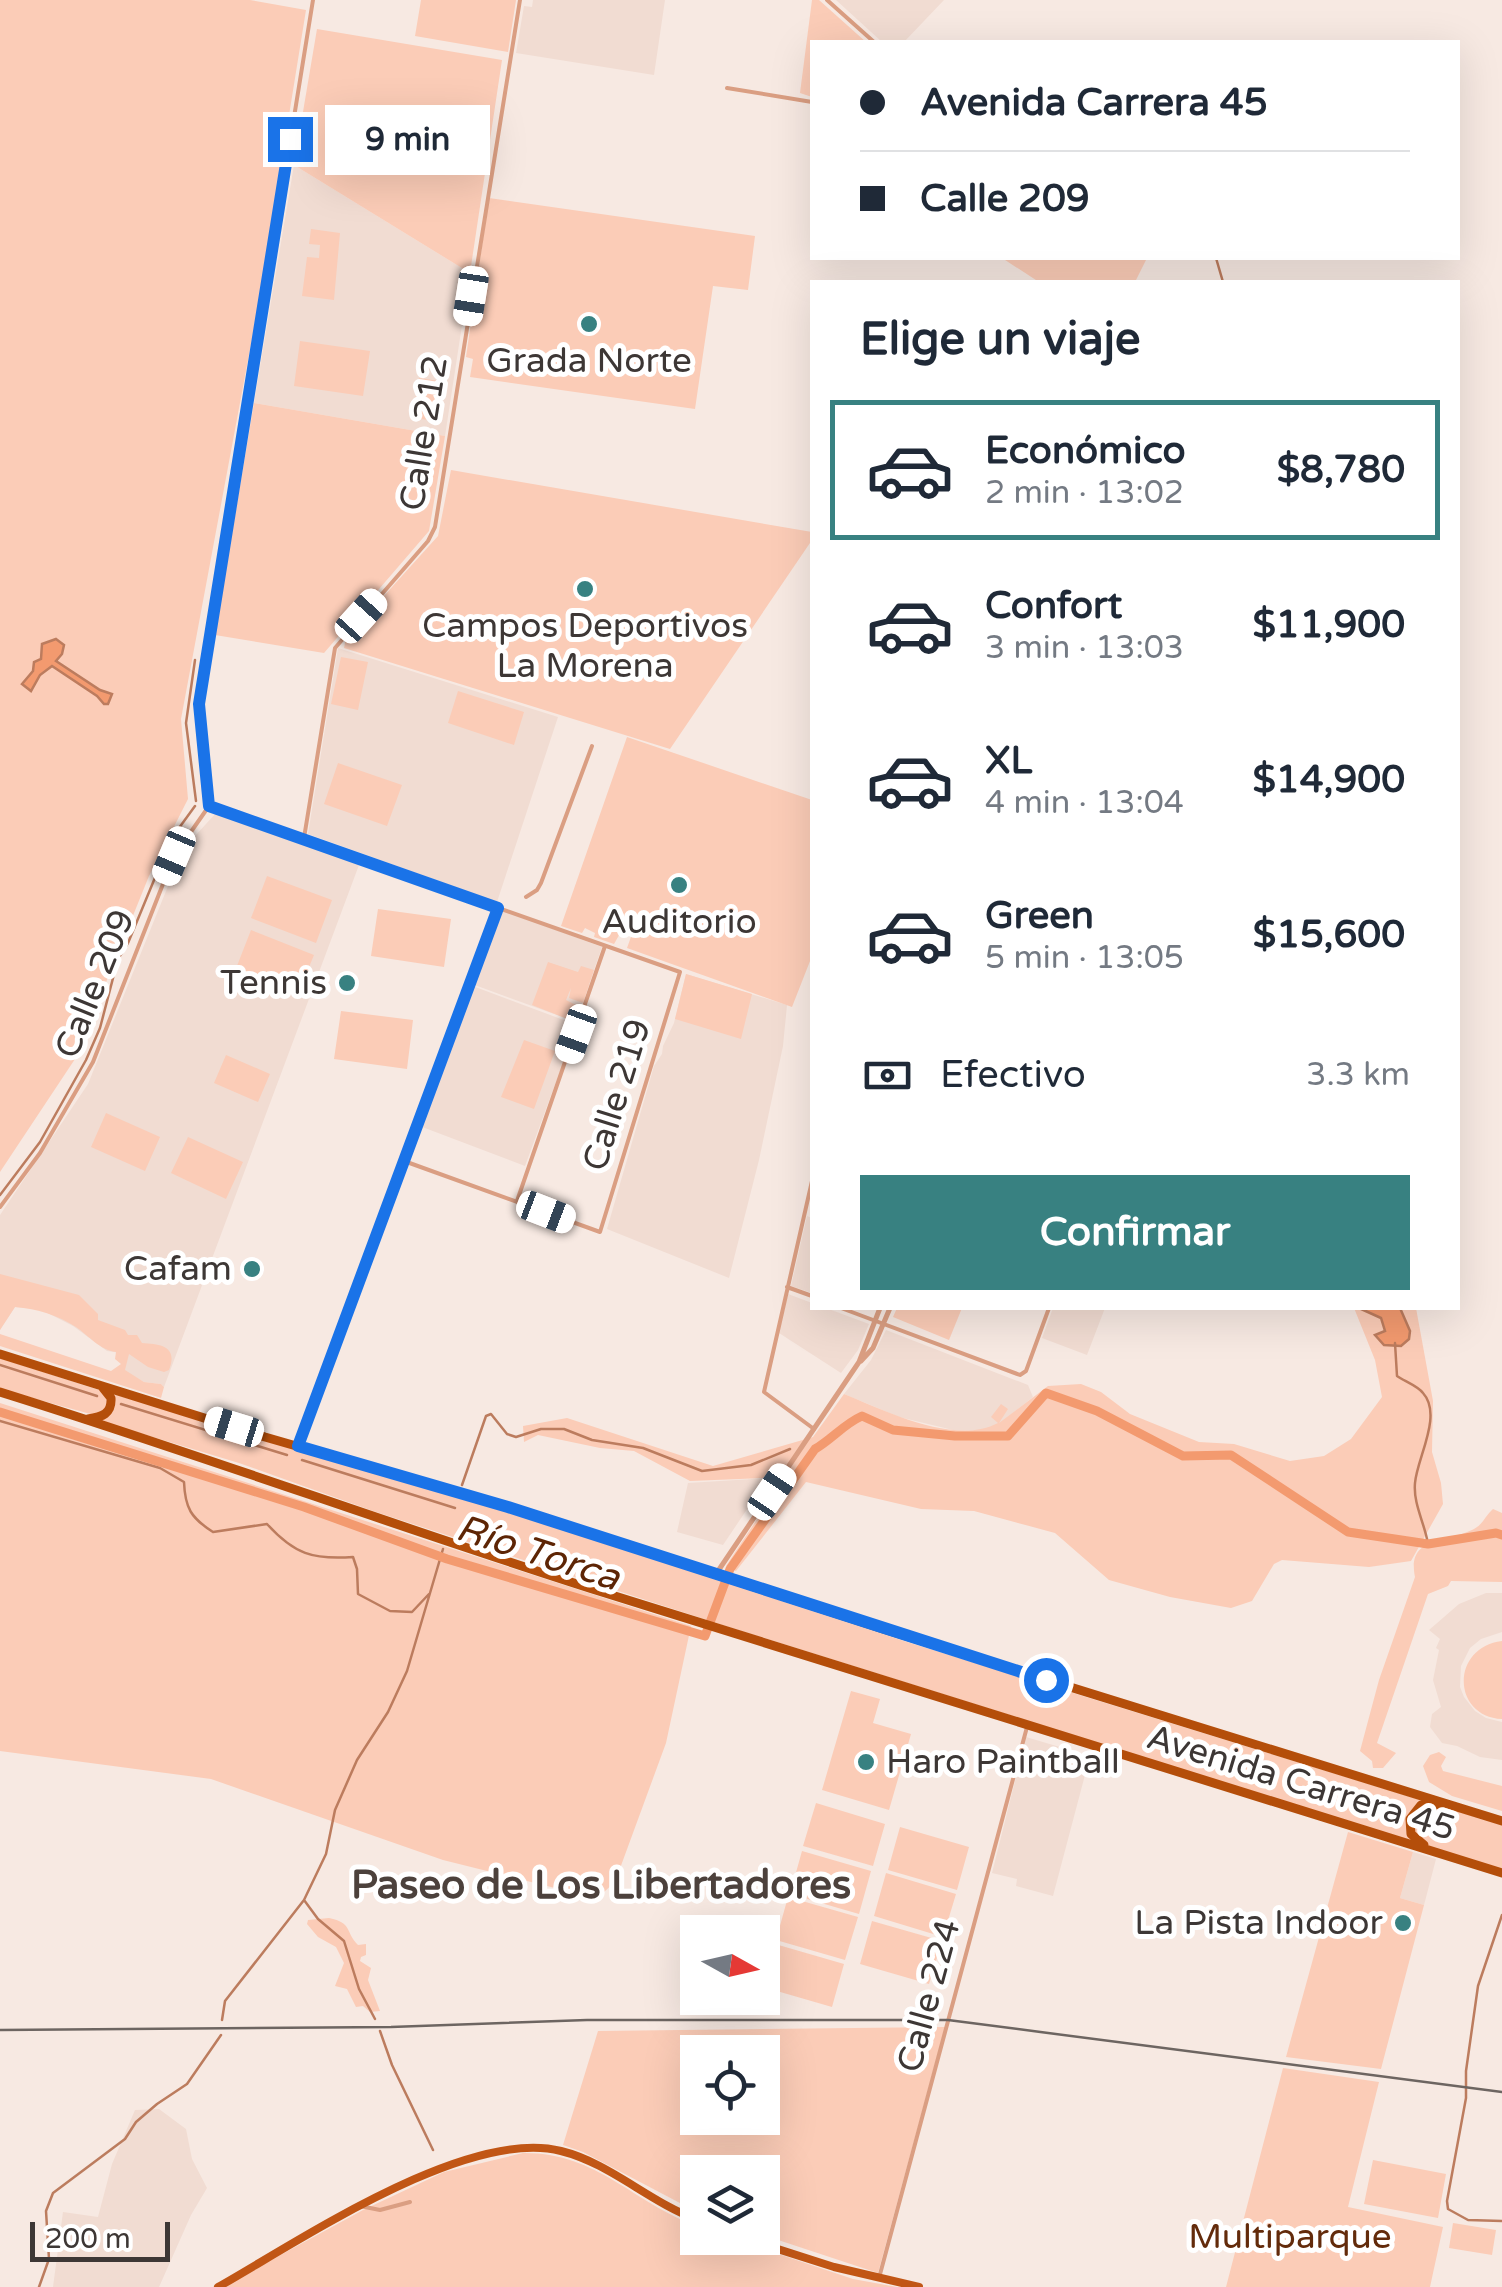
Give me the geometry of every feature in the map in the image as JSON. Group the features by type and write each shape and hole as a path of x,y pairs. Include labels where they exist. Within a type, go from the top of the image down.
{"highway":[{"name":"Avenida Carrera 45","path":"0,1354 508,1507 1502,1820"},
{"path":"85,1419 105,1415 111,1404 107,1393 96,1384"},
{"name":"Avenida Carrera 45","path":"0,1392 219,1461 457,1545 1502,1873"},
{"path":"1457,1859 1414,1838 1410,1819 1425,1804 1476,1812"}],"main road":[{"path":"218,2287 360,2206 444,2167 492,2154 545,2149 578,2157 680,2214"},
{"path":"780,2249 919,2287"}],"street":[{"path":"313,0 199,704 209,806 605,946 516,1201 404,1161"},
{"name":"Calle 212","path":"304,838 335,648 428,541 435,527 520,0"},
{"path":"827,0 872,40"},
{"path":"727,88 810,102"},
{"path":"526,897 541,884 592,746"},
{"name":"Calle 209","path":"0,1207 40,1153 88,1072 174,856 209,806"},
{"path":"298,1446 498,908"},
{"name":"Calle 219","path":"516,1201 600,1232 679,971 605,946"},
{"path":"810,1189 764,1392 814,1429"},
{"path":"787,1287 810,1295"},
{"path":"847,1310 1013,1375 1026,1371 1048,1310"},
{"path":"716,1574 859,1362 879,1310"},
{"path":"859,1362 874,1348 889,1310"},
{"name":"Calle 224","path":"879,2279 1027,1727"},
{"path":"360,2206 380,2210 410,2202"}],"shaded area":[{"path":"533,0 665,0 654,75 516,53 524,6 532,7"},
{"path":"836,0 944,0 906,40 880,40"},
{"path":"294,165 470,273 445,436 254,403"},
{"path":"56,639 64,645 56,661 112,694 108,704 52,666 40,675 31,691 22,684 33,671 34,662 41,659 42,644"},
{"path":"338,648 558,717 497,902 308,834"},
{"path":"217,812 353,859 359,865 164,1387 124,1371 128,1354 107,1351 73,1326 40,1309 15,1307 0,1330 0,1215 88,1084 183,849"},
{"path":"499,909 602,947 576,1022 472,984"},
{"path":"686,974 787,1005 783,1046 759,1160 729,1278 607,1229 654,1066 674,1023"},
{"path":"470,985 577,1025 525,1166 417,1125"},
{"path":"807,1216 810,1292 791,1286"},
{"path":"788,1294 810,1302 810,1310 831,1310 869,1324 858,1350 841,1373 779,1333"},
{"path":"1052,1310 1104,1310 1087,1355 1042,1338"},
{"path":"1363,1310 1401,1310 1410,1331 1409,1339 1401,1346 1384,1345 1375,1335 1385,1331 1381,1318"},
{"path":"886,1330 1028,1385 1033,1397 984,1431 953,1430 899,1417 844,1394 871,1360"},
{"path":"768,1478 723,1545 677,1532 688,1483"},
{"path":"1486,1593 1502,1593 1502,1632 1481,1639 1470,1648 1461,1666 1460,1687 1475,1711 1502,1722 1502,1760 1480,1757 1442,1743 1430,1727 1432,1714 1441,1707 1433,1680 1440,1639 1429,1630 1459,1604"},
{"path":"1026,1737 1090,1756 1053,1896 1016,1886 1017,1879 992,1873"},
{"path":"1413,1852 1436,1859 1424,1905 1400,1898"},
{"path":"159,2109 186,2129 192,2159 207,2188 159,2287 53,2287 63,2212 98,2217 112,2164 135,2110"}],"green space":[{"path":"0,0 250,0 306,10 259,301 181,719 188,799 149,876 75,1059 0,1172"},
{"path":"421,0 516,0 508,52 415,36"},
{"path":"812,0 819,0 864,40 810,40 810,96 800,93"},
{"path":"317,29 502,60 470,273 294,165"},
{"name":"Grada Norte","path":"489,198 755,236 748,290 713,286 695,409 470,377 473,359 466,357"},
{"path":"311,229 340,233 334,300 302,296 307,257 319,258 320,245 309,244"},
{"path":"1005,260 1146,260 1136,280 1036,280"},
{"path":"300,341 370,351 363,396 294,386"},
{"path":"419,378 445,382 438,421 412,418"},
{"path":"254,403 445,436 429,531 324,653 215,635"},
{"name":"Campos Deportivos La Morena","path":"451,470 810,532 810,543 670,749 344,648 346,638 438,536"},
{"path":"341,657 368,662 358,710 331,704"},
{"path":"458,691 524,712 514,745 448,723"},
{"path":"627,737 810,799 810,961 792,1007 627,948 632,934 622,930 614,944 594,937 595,933 585,928 582,933 561,926"},
{"path":"338,763 402,785 387,826 324,804"},
{"path":"267,876 332,900 316,943 251,918"},
{"path":"378,909 451,919 444,967 371,956"},
{"path":"251,930 314,955 297,996 235,971"},
{"path":"548,962 578,972 581,966 594,970 583,1003 569,998 571,988 566,1000 576,1005 570,1020 532,1005"},
{"path":"686,974 752,994 741,1039 675,1019"},
{"path":"341,1011 413,1020 407,1069 334,1059"},
{"path":"524,1040 555,1051 534,1109 501,1097"},
{"path":"226,1055 270,1074 258,1102 214,1083"},
{"path":"106,1113 160,1137 145,1171 91,1147"},
{"path":"188,1137 243,1162 226,1199 171,1173"},
{"path":"0,1274 79,1295 98,1314 98,1320 125,1330 128,1335 137,1335 142,1343 166,1348 171,1356 169,1370 148,1367 129,1354 125,1370 144,1382 161,1384 161,1398 0,1346 0,1334 111,1371 121,1364 115,1359 116,1352 100,1346 69,1323 39,1311 15,1307 0,1330"},
{"path":"896,1310 961,1310 949,1340 893,1317"},
{"path":"1355,1310 1416,1310 1433,1401 1432,1452 1443,1504 1411,1561 1369,1567 1282,1560 1274,1564 1252,1601 1231,1608 1109,1580 1055,1533 974,1511 921,1509 806,1482 736,1571 726,1566 785,1477 690,1481 634,1451 538,1435 524,1442 523,1426 567,1418 713,1466 813,1437 844,1394 921,1424 962,1431 998,1423 991,1417 1001,1404 1008,1409 999,1423 1048,1386 1081,1384 1101,1392 1130,1414 1199,1442 1234,1444 1290,1461 1324,1456 1351,1439 1382,1397 1375,1360"},
{"path":"0,1358 99,1390 109,1399 106,1411 94,1415 0,1389"},
{"path":"110,1393 513,1513 907,1642 1502,1825 1502,1870 710,1621 239,1463 100,1421 108,1417"},
{"path":"0,1403 691,1626 666,1743 615,1882 591,1897 443,1860 211,1779 0,1751"},
{"path":"1493,1509 1502,1513 1502,1582 1451,1581 1428,1594 1377,1743 1396,1753 1383,1768 1373,1768 1372,1761 1360,1751 1379,1680 1415,1577 1417,1553 1433,1542 1477,1527"},
{"path":"1502,1641 1502,1719 1485,1715 1473,1706 1464,1681 1473,1655"},
{"name":"Haro Paintball","path":"851,1691 880,1699 873,1723 911,1734 889,1810 822,1790"},
{"path":"1439,1752 1446,1757 1441,1766 1443,1771 1502,1786 1502,1811 1452,1796 1429,1782 1423,1766 1430,1755"},
{"path":"816,1803 885,1824 873,1866 803,1846"},
{"path":"900,1827 969,1847 957,1890 888,1870"},
{"path":"1348,1832 1413,1852 1400,1898 1424,1905 1381,2069 1286,2057"},
{"path":"802,1851 871,1871 859,1914 790,1894"},
{"path":"886,1873 956,1894 943,1937 874,1916"},
{"path":"788,1897 858,1917 845,1960 780,1941"},
{"path":"329,1918 345,1925 358,1945 366,1944 366,1955 360,1961 371,1968 368,1980 380,2011 356,2007 347,1989 335,1986 344,1963 336,1947 318,1937 307,1924 308,1920"},
{"path":"872,1921 942,1941 929,1984 860,1964"},
{"path":"780,1945 844,1964 832,2007 780,1992"},
{"path":"945,2027 878,2273 780,2241 780,2155 680,2155 680,2203 563,2145 598,2031"},
{"name":"Multiparque","path":"1283,2068 1379,2082 1348,2207 1443,2227 1430,2287 1226,2287"},
{"path":"523,2153 549,2155 594,2170 680,2219 680,2255 780,2254 853,2279 897,2287 222,2287 363,2210 444,2172"},
{"path":"1373,2160 1446,2174 1438,2218 1364,2204"},
{"path":"1453,2223 1496,2230 1492,2255 1449,2248"}],"waterway":[{"path":"1217,260 1222,280"},
{"path":"195,660 186,723 196,801"},
{"path":"0,1195 40,1142 86,1060 100,1028 118,959 171,839 195,806"},
{"path":"1395,1343 1397,1376 1421,1390 1430,1413 1415,1483 1428,1544"},
{"path":"0,1365 97,1396"},
{"name":"Río Torca","path":"0,1412 304,1507 447,1559 705,1636 730,1569 815,1449 862,1416 893,1430 1008,1436 1046,1393 1097,1411 1183,1456 1231,1455 1348,1532 1428,1544 1502,1535"},
{"path":"121,1404 287,1455"},
{"path":"462,1485 486,1416 491,1414 507,1434 516,1437 541,1429 564,1429 592,1440 643,1448 702,1471 751,1465 790,1449"},
{"path":"0,1421 160,1468 184,1482 191,1512 213,1532 267,1524 305,1553 353,1557 358,1594 390,1611 412,1612 429,1594"},
{"name":"Río Torca","path":"302,1460 455,1508"},
{"name":"Río Torca","path":"222,2020 225,2001 304,1900 326,1854 335,1810 357,1760 388,1712 407,1671 443,1549"},
{"path":"304,1900 318,1919 344,1941 359,1989 375,2019"},
{"path":"1502,1915 1478,1986 1466,2098 1447,2201 1448,2209 1468,2220 1502,2221"},
{"path":"380,2031 433,2150"},
{"path":"39,2287 49,2259 46,2211 53,2193 125,2139 136,2122 187,2084 221,2035"}],"railway":[{"path":"0,2030 391,2027 587,2020 948,2020 1502,2092"}],"place":[{"name":"Grada Norte","path":"589,324"},
{"name":"Campos Deportivos La Morena","path":"585,589"},
{"name":"Auditorio","path":"679,885"},
{"name":"Tennis","path":"347,983"},
{"name":"Cafam","path":"252,1269"},
{"name":"Haro Paintball","path":"866,1762"},
{"name":"La Pista Indoor","path":"1403,1923"}],"district":[{"name":"Paseo de Los Libertadores","path":"601,1885"}],"route":[{"path":"290,139 199,704 198,725 209,806 498,908 298,1446 508,1507 1046,1680"}]}
